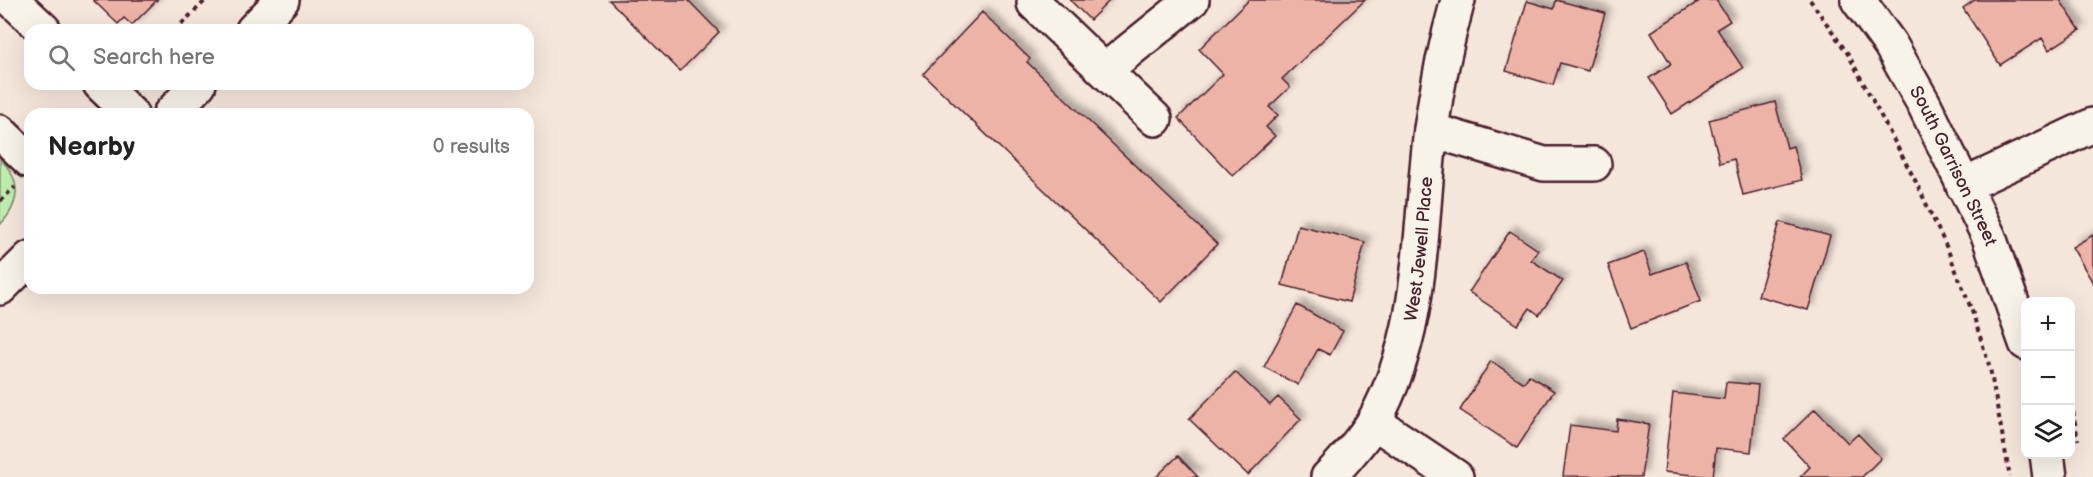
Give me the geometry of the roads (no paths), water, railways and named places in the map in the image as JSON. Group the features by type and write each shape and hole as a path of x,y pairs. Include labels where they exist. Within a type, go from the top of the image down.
{"street":[{"path":"12,0 38,24"},
{"path":"259,24 282,0"},
{"path":"1105,70 1192,0"},
{"name":"West Jewell Place","path":"1328,477 1374,422 1394,378 1406,336 1418,280 1431,130 1443,53 1458,0"},
{"name":"South Garrison Street","path":"1858,0 1890,44 1918,94 1989,237 2021,332"},
{"path":"1034,3 1155,119"},
{"path":"106,90 125,108"},
{"path":"176,108 194,90"},
{"path":"1963,186 2093,125"},
{"path":"1431,130 1544,164 1594,164"},
{"path":"0,132 24,155"},
{"path":"0,288 24,264"},
{"path":"1374,422 1456,477"},
{"path":"2048,459 2050,477"}]}
